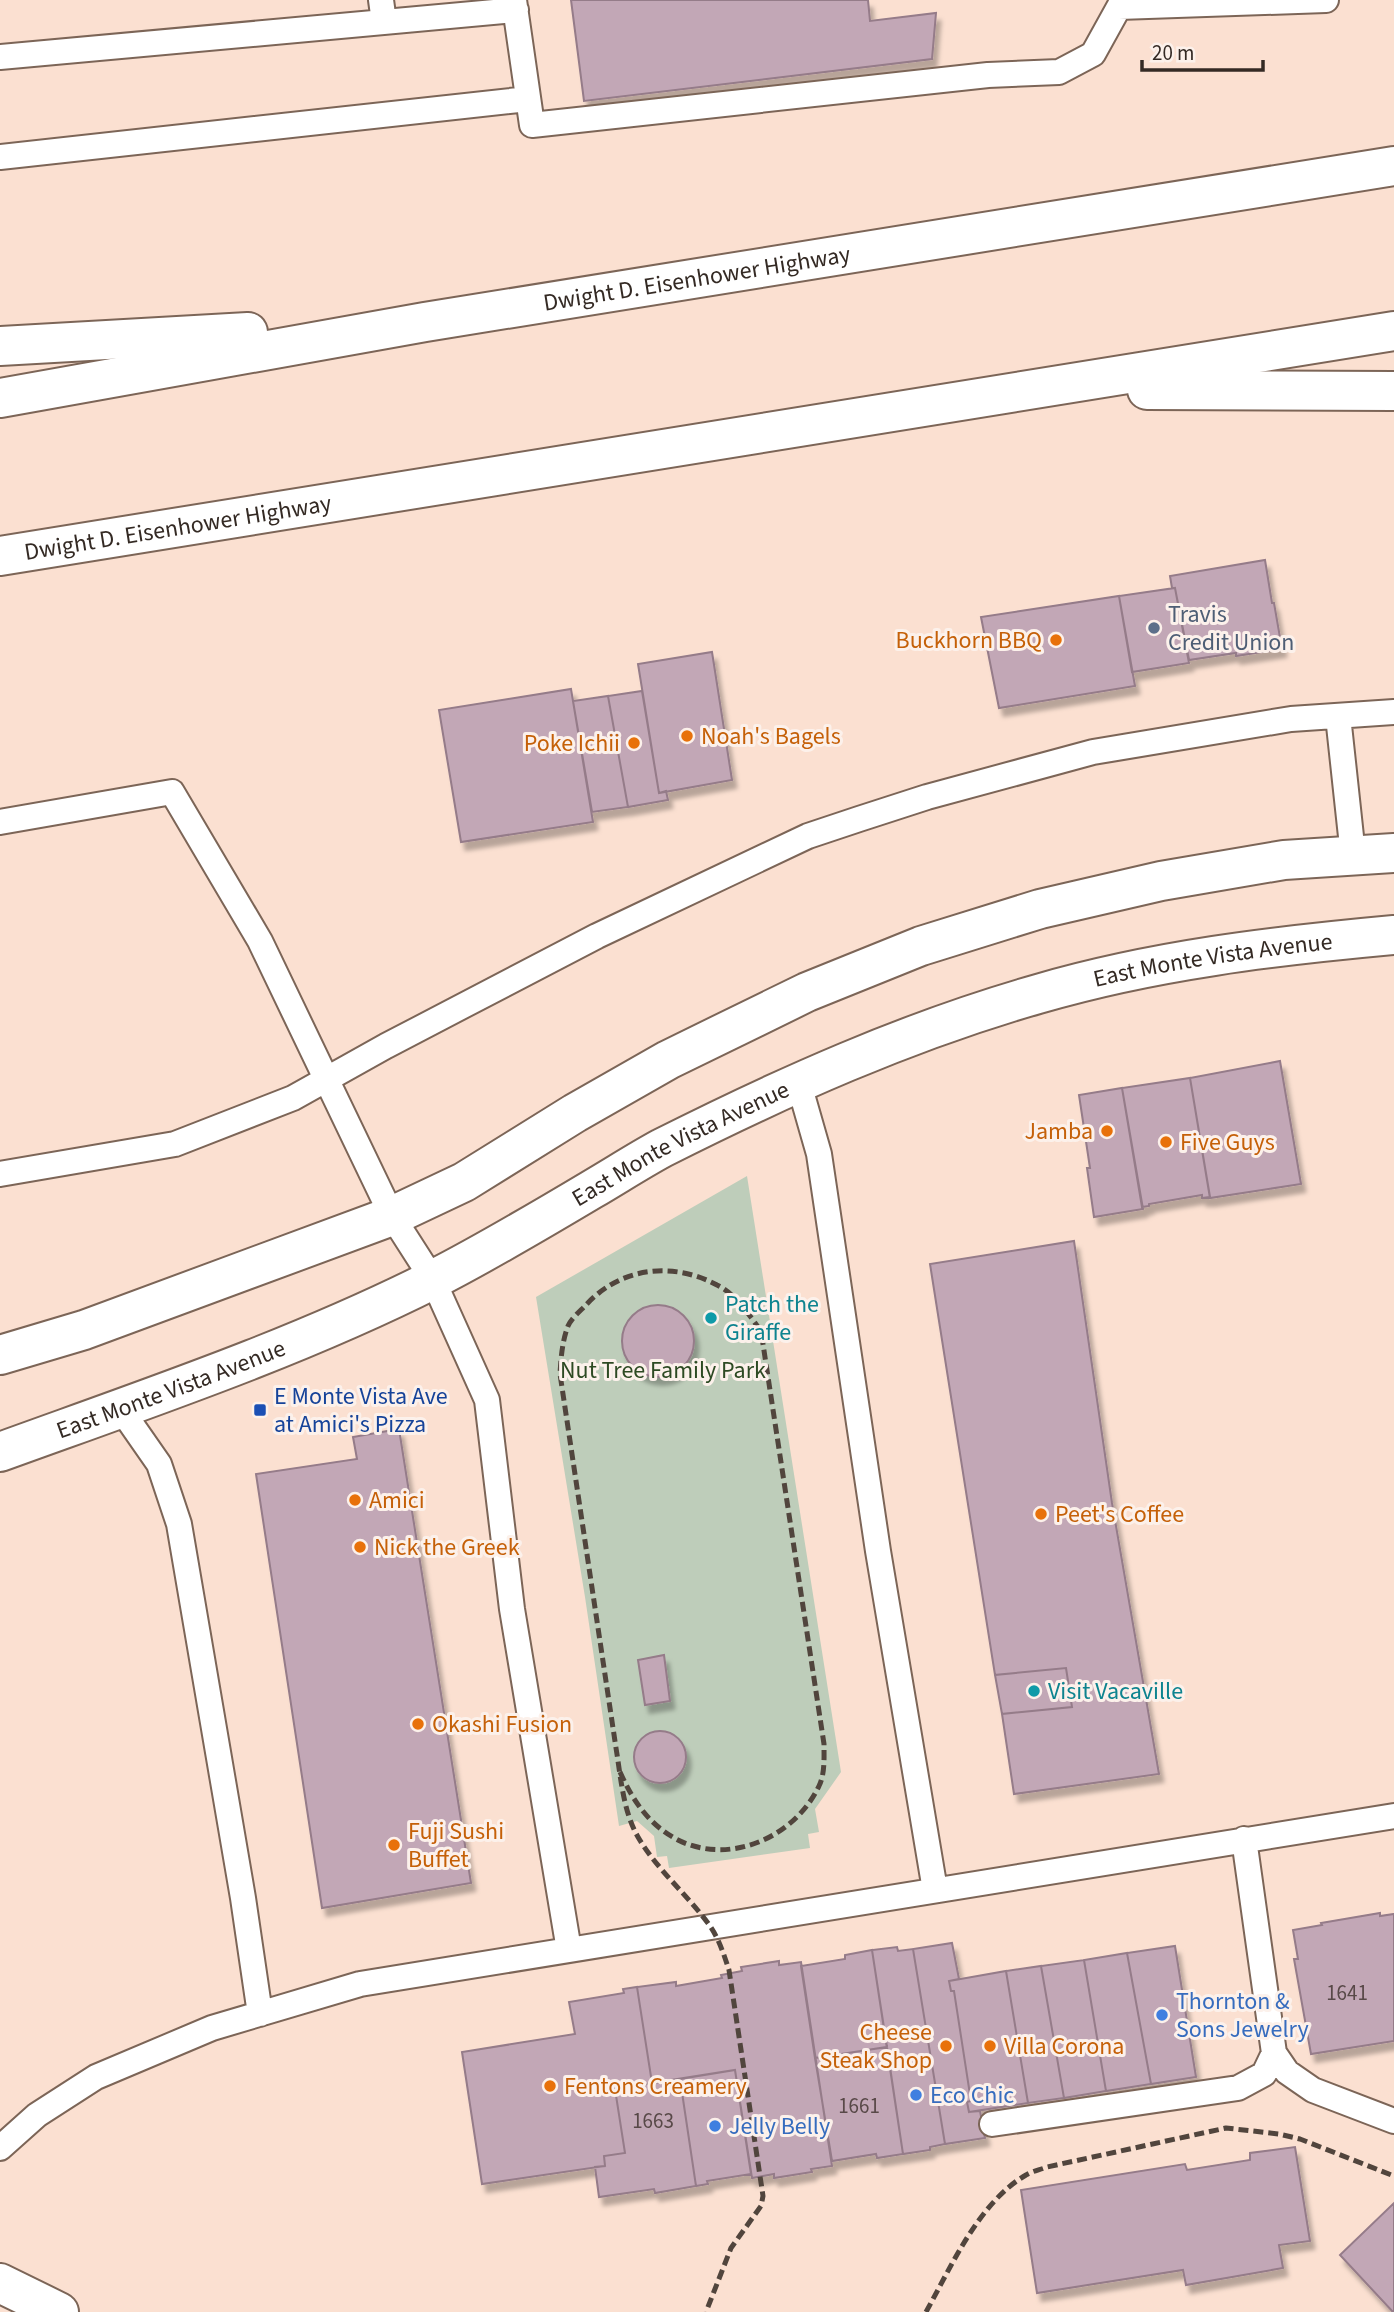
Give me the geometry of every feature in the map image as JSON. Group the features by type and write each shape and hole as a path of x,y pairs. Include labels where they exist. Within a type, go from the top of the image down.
{"main road":[{"name":"Dwight D. Eisenhower Highway","path":"0,398 425,322 1394,166"},
{"path":"0,346 425,322"},
{"name":"Dwight D. Eisenhower Highway","path":"0,556 1394,331"},
{"path":"1037,389 1394,391"},
{"path":"0,1355 84,1330 392,1216 464,1182 575,1113 668,1060 807,992 921,946 1040,909 1161,881 1284,860 1394,853"},
{"name":"East Monte Vista Avenue","path":"0,1452 309,1336 433,1280 537,1223 659,1150 895,1041 1039,993 1150,967 1263,948 1394,935"},
{"path":"0,2283 59,2312"}],"lane":[{"path":"0,57 383,11 515,5 531,125 988,75 1059,72 1093,54 1119,7 1315,1"},
{"path":"0,157 528,100"},
{"path":"0,1174 175,1144 293,1098 326,1078 597,936 808,836 927,797 1093,752 1291,719 1394,712"},
{"path":"1338,716 1353,855"},
{"path":"0,821 172,792 260,941 392,1216 433,1280 487,1400 512,1609 569,1950"},
{"path":"799,1084 820,1153 878,1551 935,1890"},
{"path":"120,1408 159,1464 179,1524 243,1898 260,2014"},
{"path":"0,2148 37,2115 96,2077 212,2028 360,1984 1394,1816"},
{"path":"1244,1839 1274,2053 1287,2072 1313,2090 1394,2121"},
{"path":"992,2124 1238,2088 1264,2074 1274,2053"}],"green space":[{"name":"Nut Tree Family Park","path":"747,1176 841,1772 815,1809 819,1832 808,1834 810,1848 669,1868 667,1856 657,1857 654,1836 637,1821 619,1826 536,1297"}],"building":[{"path":"571,0 868,0 870,21 936,13 932,59 584,101"},
{"path":"1265,560 1282,649 1189,660 1175,588 1172,588 1170,576"},
{"name":"Travis Credit Union","path":"1175,588 1189,663 1132,672 1119,596"},
{"name":"Buckhorn BBQ","path":"1119,596 1135,686 999,708 981,617"},
{"name":"Noah's Bagels","path":"712,652 732,780 659,793 638,664"},
{"path":"571,689 593,822 461,842 439,710"},
{"name":"Poke Ichii","path":"642,691 659,793 666,791 668,800 628,807 608,696"},
{"path":"608,696 628,807 592,812 573,701"},
{"path":"1280,1061 1301,1184 1210,1198 1190,1078"},
{"name":"Five Guys","path":"1190,1078 1210,1197 1202,1198 1202,1195 1142,1207 1122,1088"},
{"name":"Jamba","path":"1122,1088 1143,1209 1094,1217 1079,1095"},
{"name":"Peet's Coffee","path":"1074,1241 1112,1503 1159,1774 1014,1794 1002,1714 1072,1707 1066,1668 995,1675 930,1264"},
{"path":"651,1305 665,1305 684,1315 694,1334 694,1348 684,1367 665,1377 651,1377 632,1367 622,1348 622,1334 632,1315"},
{"path":"399,1429 471,1883 322,1908 256,1474 357,1459 353,1437"},
{"path":"664,1655 670,1701 645,1705 638,1660"},
{"name":"Visit Vacaville","path":"1066,1668 1072,1707 1002,1714 995,1675"},
{"path":"660,1731 679,1738 686,1757 679,1776 660,1783 641,1776 634,1757 641,1738"},
{"path":"1380,1913 1380,1916 1394,1914 1394,2041 1311,2054 1294,1959 1298,1959 1293,1930"},
{"name":"Cheese Steak Shop","path":"952,1943 959,1979 949,1981 951,1991 954,1991 971,2101 967,2102 969,2112 980,2111 985,2138 945,2144 913,1949"},
{"name":"Thornton & Sons Jewelry","path":"1175,1946 1196,2077 1151,2084 1127,1953"},
{"name":"Eco Chic","path":"897,1947 898,1951 913,1949 945,2144 930,2147 930,2150 903,2154 872,1950"},
{"path":"872,1950 887,2047 815,2058 801,1966 845,1959 845,1955"},
{"path":"1127,1953 1151,2084 1106,2091 1084,1960"},
{"path":"1084,1960 1106,2091 1064,2098 1041,1966"},
{"path":"779,1961 779,1965 801,1962 832,2166 774,2178 774,2174 752,2178 735,2070 652,2083 637,1987 676,1982 676,1986 722,1978 721,1975 742,1971 741,1967"},
{"path":"1041,1966 1064,2098 1028,2103 1006,1971"},
{"name":"Villa Corona","path":"1006,1971 1028,2103 969,2112 967,2102 971,2101 954,1991 951,1991 949,1981"},
{"name":"Fentons Creamery","path":"637,1987 652,2083 615,2089 625,2153 604,2156 605,2166 482,2184 462,2052 575,2034 569,2002 624,1993 623,1989"},
{"path":"887,2047 903,2154 877,2158 876,2154 832,2161 815,2058"},
{"name":"Jelly Belly","path":"735,2070 751,2174 707,2181 708,2184 696,2186 680,2079"},
{"path":"680,2079 696,2186 655,2193 654,2189 599,2197 595,2167 605,2166 604,2156 625,2153 615,2089"},
{"path":"1295,2147 1310,2241 1279,2245 1283,2268 1186,2285 1183,2270 1037,2293 1021,2190 1185,2164 1187,2170 1250,2160 1250,2153"},
{"path":"1394,2203 1394,2312 1393,2312 1340,2255"}],"railway":[{"path":"620,1772 630,1793 650,1820 678,1840 719,1850 759,1842 794,1820 819,1786 823,1771 824,1744 761,1331 742,1305 724,1289 700,1277 665,1271 647,1272 614,1283 575,1316 568,1326 563,1344 560,1374 621,1782 626,1805 633,1827 646,1849 713,1931 729,1970 763,2196 761,2206 731,2248 706,2312"},
{"path":"926,2312 956,2256 994,2201 1026,2175 1047,2167 1226,2128 1300,2139 1394,2176"}],"place":[{"name":"Travis Credit Union","path":"1154,628"},
{"name":"Buckhorn BBQ","path":"1056,640"},
{"name":"Noah's Bagels","path":"687,736"},
{"name":"Poke Ichii","path":"634,743"},
{"name":"Jamba","path":"1107,1131"},
{"name":"Five Guys","path":"1166,1142"},
{"name":"Patch the Giraffe","path":"711,1318"},
{"name":"E Monte Vista Ave at Amici's Pizza","path":"260,1410"},
{"name":"Amici","path":"355,1500"},
{"name":"Peet's Coffee","path":"1041,1514"},
{"name":"Nick the Greek","path":"360,1547"},
{"name":"Visit Vacaville","path":"1034,1691"},
{"name":"Okashi Fusion","path":"418,1724"},
{"name":"Fuji Sushi Buffet","path":"394,1845"},
{"name":"Thornton & Sons Jewelry","path":"1162,2015"},
{"name":"Cheese Steak Shop","path":"946,2046"},
{"name":"Villa Corona","path":"990,2046"},
{"name":"Fentons Creamery","path":"550,2086"},
{"name":"Eco Chic","path":"916,2095"},
{"name":"Jelly Belly","path":"715,2126"}]}
